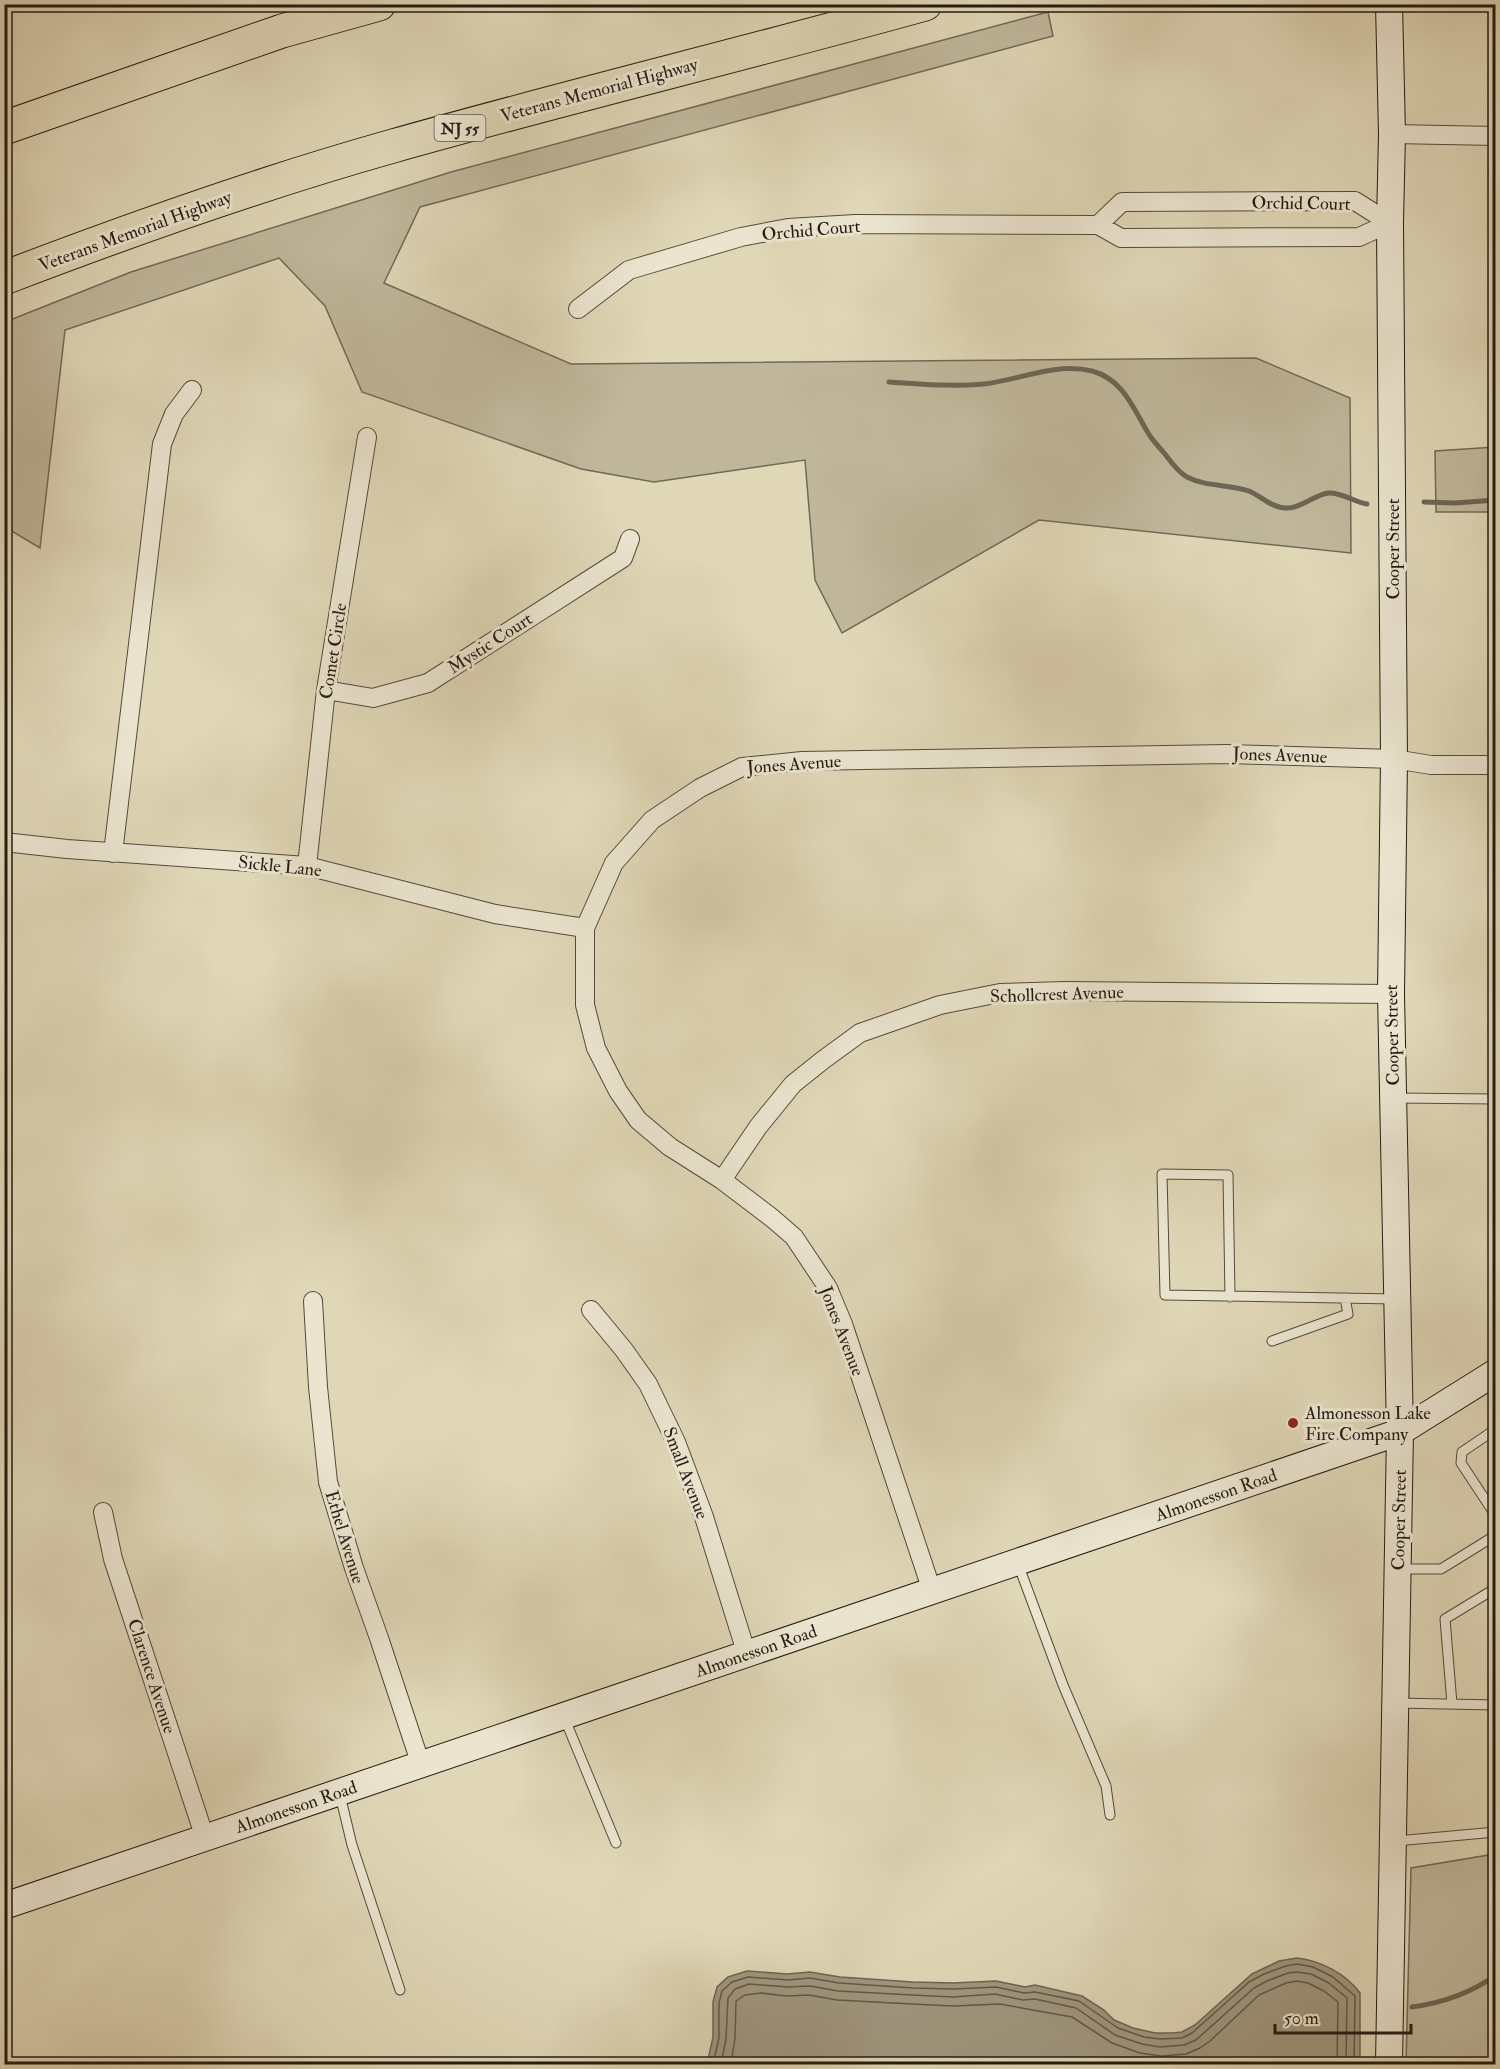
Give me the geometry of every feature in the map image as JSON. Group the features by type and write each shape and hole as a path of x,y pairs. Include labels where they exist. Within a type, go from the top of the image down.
{"highway":[{"path":"4,128 282,31 379,4"},
{"name":"Veterans Memorial Highway","path":"4,278 212,202 390,147 925,4"}],"main road":[{"name":"Cooper Street","path":"1389,4 1392,134 1390,223 1394,759 1391,994 1400,1432 1389,2064"},
{"name":"Almonesson Road","path":"4,1906 1400,1432 1496,1372"}],"street":[{"path":"1392,134 1496,136"},
{"name":"Orchid Court","path":"1098,225 1122,202 1355,201 1390,223"},
{"name":"Orchid Court","path":"578,309 629,270 741,237 788,228 855,224 1098,225 1120,238 1359,237 1390,223"},
{"path":"113,853 162,444 174,414 192,390"},
{"name":"Comet Circle","path":"307,866 326,690 367,437"},
{"name":"Mystic Court","path":"326,690 373,698 428,683 623,558 630,539"},
{"name":"Jones Avenue","path":"932,1591 843,1324 828,1288 794,1237 722,1180 662,1140 638,1120 618,1092 596,1048 585,1005 585,928 614,863 652,820 700,788 742,766 802,761 1226,754 1394,759 1431,765 1496,765"},
{"name":"Sickle Lane","path":"4,842 113,853 307,866 495,914 585,928"},
{"name":"Schollcrest Avenue","path":"722,1180 758,1127 786,1093 823,1060 860,1033 940,1005 1000,993 1022,992 1391,994"},
{"name":"Ethel Avenue","path":"313,1300 318,1386 328,1482 354,1568 421,1765"},
{"name":"Small Avenue","path":"591,1310 648,1384 676,1442 704,1517 747,1655"},
{"name":"Clarence Avenue","path":"103,1512 113,1558 205,1838"}],"lane":[{"path":"1393,1098 1496,1099"},
{"path":"1230,1297 1228,1175 1162,1174 1165,1295 1230,1297 1397,1299"},
{"path":"1272,1341 1348,1314 1345,1298"},
{"path":"1496,1429 1462,1452 1461,1463 1496,1516"},
{"path":"1398,1569 1441,1569 1496,1535"},
{"path":"1017,1562 1106,1786 1110,1815"},
{"path":"1452,1704 1445,1619 1496,1588"},
{"path":"1395,1703 1496,1705"},
{"path":"564,1717 616,1843"},
{"path":"340,1792 352,1845 400,1990"},
{"path":"1393,1842 1496,1832"}],"shaded area":[{"path":"1048,12 1053,36 420,207 384,283 571,364 1256,358 1350,398 1351,553 1039,520 842,633 815,580 805,460 654,482 581,469 362,392 325,306 279,258 65,330 40,548 5,527 5,322 131,272 451,172"},
{"path":"1495,447 1495,512 1436,512 1435,451"},
{"path":"1495,1854 1495,2064 1406,2064 1411,1868"}],"water":[{"path":"1297,1958 1332,1969 1360,1993 1360,2064 707,2064 713,2037 713,2002 717,1987 728,1977 747,1971 787,1974 810,1972 840,1977 913,1982 996,1981 1025,1987 1035,1985 1082,1996 1104,2010 1114,2020 1133,2028 1155,2033 1173,2033 1182,2032 1195,2025 1252,1974 1279,1961"}],"waterway":[{"path":"889,382 972,385 1051,370 1092,371 1113,381 1121,389 1152,439 1175,467 1187,477 1249,491 1281,507 1291,508 1328,493 1367,504"},
{"path":"1424,502 1455,503 1496,500"},
{"path":"1412,2007 1456,1996 1496,1975"}],"place":[{"name":"Almonesson Lake Fire Company","path":"1293,1423"}]}
